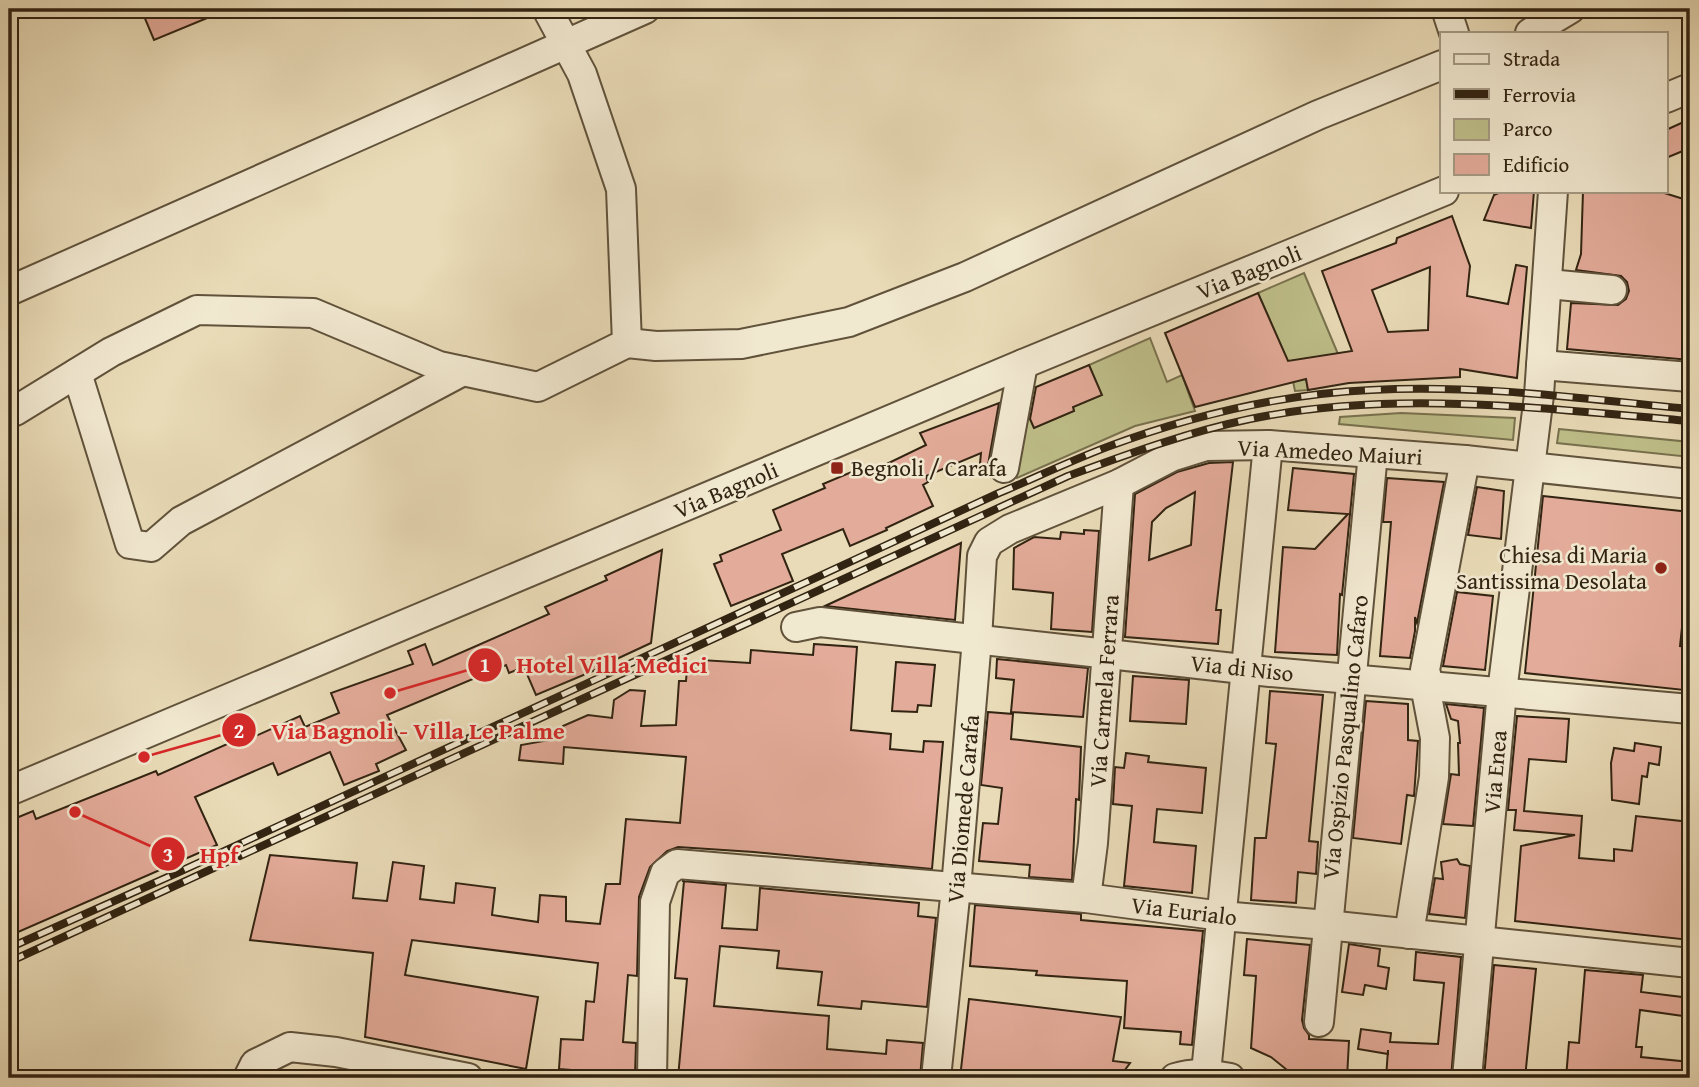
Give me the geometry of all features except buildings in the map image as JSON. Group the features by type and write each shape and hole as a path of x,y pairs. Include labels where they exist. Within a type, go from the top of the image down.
{"street":[{"path":"547,9 582,74 621,189 627,343"},
{"path":"9,291 645,9"},
{"path":"1446,9 1454,32"},
{"path":"1532,32 1570,9"},
{"path":"9,413 111,352 197,310 313,313 439,366 538,387 627,343 656,346 741,344 849,322 965,277 1307,120 1440,66"},
{"path":"1668,97 1690,88"},
{"name":"Via Bagnoli","path":"9,791 1023,364 1442,192"},
{"path":"1553,192 1541,365 1690,377"},
{"path":"1548,284 1612,290"},
{"path":"1004,468 1023,364"},
{"name":"Via Enea","path":"1467,1078 1503,692 1541,365"},
{"path":"77,373 130,544 151,547 181,521 463,371"},
{"path":"1175,1078 1188,1074 1218,1076 1222,916 1268,445"},
{"name":"Via Amedeo Maiuri","path":"989,542 1010,529 1119,484 1171,457 1206,446 1268,445 1465,460 1690,484"},
{"name":"Via Ospizio Pasqualino Cafaro","path":"1319,1022 1373,453"},
{"path":"1409,934 1434,777 1436,738 1427,696 1429,685 1426,664 1465,460"},
{"name":"Via Carmela Ferrara","path":"1086,898 1093,843 1119,484"},
{"name":"Via Diomede Carafa","path":"936,1078 956,888 982,556 989,542"},
{"name":"Via di Niso","path":"796,627 820,622 1245,669 1690,709"},
{"name":"Via Eurialo","path":"652,1078 654,902 665,873 677,864 1086,898 1222,916 1690,963"},
{"path":"247,1078 255,1064 290,1047 336,1052 468,1078"}],"green space":[{"path":"1304,273 1338,354 1303,359 1308,390 1295,391 1290,366 1258,293"},
{"path":"1150,338 1167,382 1182,375 1195,411 1135,426 1017,478 1014,471 1026,410 1034,428 1074,411 1073,407 1101,395 1089,365"},
{"path":"1401,413 1515,418 1513,440 1339,424 1340,417"},
{"path":"1559,429 1690,442 1690,457 1557,443"}],"railway":[{"path":"9,948 999,493 1093,452 1139,436 1237,408 1304,396 1371,390 1491,391 1690,409"},
{"path":"9,962 1068,476 1158,444 1250,419 1360,405 1470,404 1690,421"}],"place":[{"name":"Begnoli / Carafa","path":"837,468"},
{"name":"Chiesa di Maria Santissima Desolata","path":"1661,568"},
{"name":"Hotel Villa Medici","path":"390,693"},
{"name":"Via Bagnoli - Villa Le Palme","path":"144,757"},
{"name":"Hpf","path":"75,812"}]}
